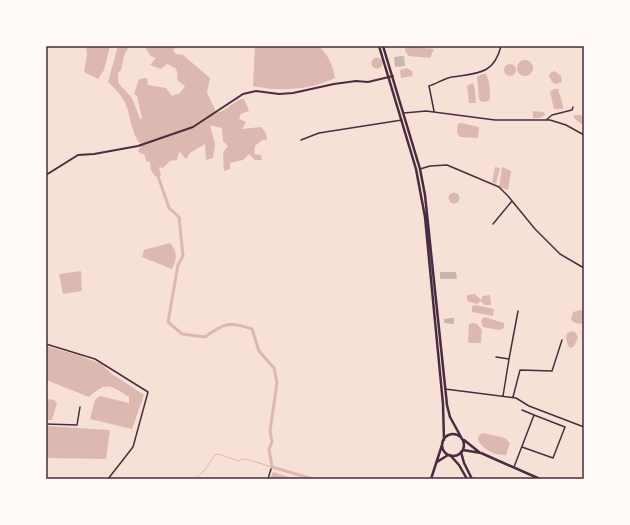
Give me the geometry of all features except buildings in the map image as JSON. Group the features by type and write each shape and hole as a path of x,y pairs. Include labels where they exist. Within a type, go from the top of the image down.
{"main road":[{"path":"379,46 418,176 425,217 444,409 443,448 459,465 467,479"},
{"path":"383,46 420,169 430,221 445,389 450,418 462,438 464,445 462,451 464,463 472,479"},
{"path":"431,479 443,441 452,434 462,438 481,453 540,479"},
{"path":"435,466 440,458 449,455 455,456 462,451 481,453"}],"street":[{"path":"434,112 429,86 450,77 480,74 498,60 501,46"},
{"path":"46,175 78,155 94,154 138,146 193,127 243,94 256,91 279,94 293,93 334,84 356,81 368,82 393,76"},
{"path":"546,120 552,115 572,110 573,107"},
{"path":"404,113 434,112 495,120 546,120 562,123 584,135"},
{"path":"301,140 319,133 402,120"},
{"path":"420,169 430,166 447,165 499,187 535,229 560,254 584,268"},
{"path":"493,224 512,201"},
{"path":"503,396 518,312"},
{"path":"513,397 520,370 552,371 562,340"},
{"path":"46,344 95,359 148,392 133,447 108,479"},
{"path":"496,357 509,359"},
{"path":"445,389 513,397 529,406 584,427"},
{"path":"46,424 77,425 80,407"},
{"path":"522,410 565,427 553,458 522,447"},
{"path":"514,468 534,415"},
{"path":"268,479 271,469"}],"shaded area":[{"path":"86,46 110,46 104,70 98,79 84,72 87,54"},
{"path":"118,46 130,46 125,53 121,70 118,73 118,79 119,84 132,98 140,119 142,118 137,96 134,94 139,79 147,78 148,85 166,88 172,96 180,93 185,86 177,80 177,71 173,67 167,64 161,69 150,65 156,58 151,56 144,46 177,46 173,50 176,54 183,55 210,78 207,92 216,112 223,111 236,101 244,99 249,111 241,114 239,119 246,122 242,129 261,127 266,133 267,140 262,140 255,146 254,154 261,155 262,160 255,160 249,154 243,160 230,163 230,169 224,171 223,152 228,146 223,141 222,128 210,125 215,144 213,158 206,160 205,144 190,153 186,159 179,151 177,160 170,161 163,168 159,167 161,176 155,176 151,170 150,162 146,161 145,155 138,152 141,144 135,136 124,101 119,93 108,82"},
{"path":"255,46 319,46 330,60 335,78 315,85 294,89 273,89 253,86"},
{"path":"405,46 422,46 423,48 434,49 430,58 409,56 405,51"},
{"path":"375,58 379,58 381,59 381,67 375,68 372,65 372,61"},
{"path":"525,60 531,62 533,68 531,74 525,76 519,74 517,68 519,62"},
{"path":"508,64 512,64 516,70 512,76 508,76 504,72 504,68"},
{"path":"407,68 412,71 413,76 401,78 400,70"},
{"path":"555,71 561,76 562,82 556,84 552,82 549,76 550,73"},
{"path":"482,74 486,74 487,77 490,98 489,101 482,102 479,99 477,77"},
{"path":"473,83 476,103 469,103 467,86"},
{"path":"554,89 558,89 563,109 554,109 550,92"},
{"path":"533,111 544,112 545,115 540,118 533,118"},
{"path":"574,115 581,115 584,117 584,126 574,118"},
{"path":"461,123 479,127 478,138 460,137 457,129 458,124"},
{"path":"495,167 500,168 496,184 492,182"},
{"path":"502,167 511,171 508,190 499,187"},
{"path":"454,192 458,194 460,198 458,202 454,204 450,202 448,198 450,194"},
{"path":"170,243 176,256 172,269 142,257 144,250"},
{"path":"81,271 82,291 63,294 59,274"},
{"path":"475,294 481,300 483,296 490,295 491,305 485,305 481,301 477,304 467,301 467,295"},
{"path":"475,305 494,309 493,316 472,312 472,306"},
{"path":"580,310 584,311 584,323 575,323 571,319 573,312"},
{"path":"484,317 504,323 504,328 499,330 483,327 481,321"},
{"path":"469,324 477,324 482,330 481,343 468,342"},
{"path":"572,331 576,333 578,338 574,346 571,348 568,346 566,339 567,333"},
{"path":"46,346 78,355 101,364 112,374 144,395 132,429 90,419 95,400 100,396 129,403 129,397 118,390 109,386 104,387 89,397 46,380"},
{"path":"46,399 54,400 57,403 52,420 46,420"},
{"path":"46,426 110,430 106,459 46,458"},
{"path":"483,433 505,438 510,443 506,455 494,453 482,446 478,439 479,435"},
{"path":"273,472 295,479 270,479"}],"waterway":[{"path":"158,176 169,208 179,217 183,256 178,265 168,322 182,334 205,337 222,326 232,324 252,329 259,351 274,368 277,383 270,431 272,442 269,449 272,467 313,479"},
{"path":"195,479 204,471 215,455 218,454 239,461 246,459 272,467"}]}
